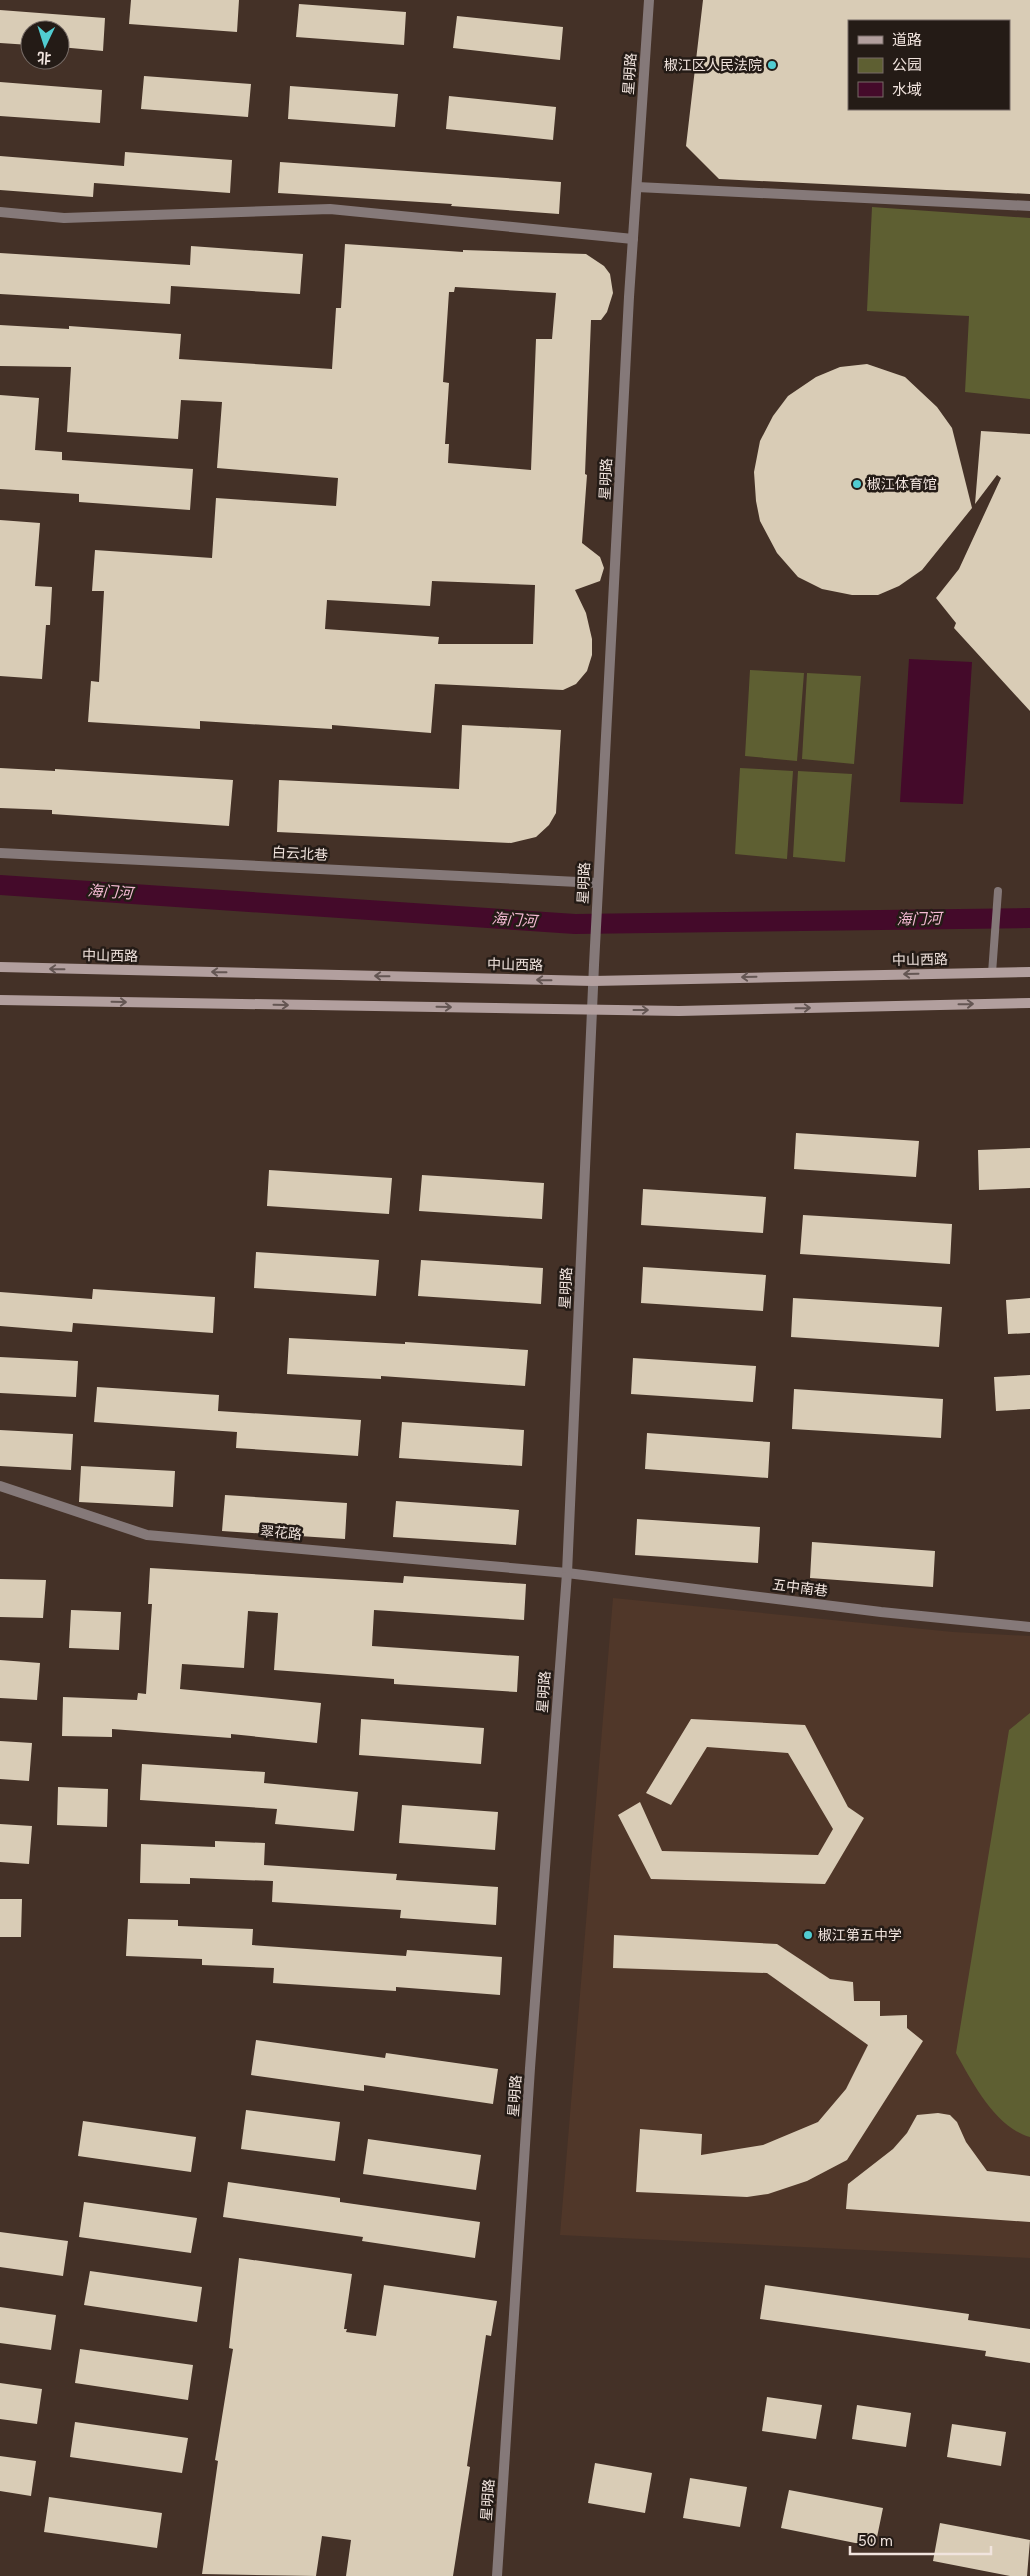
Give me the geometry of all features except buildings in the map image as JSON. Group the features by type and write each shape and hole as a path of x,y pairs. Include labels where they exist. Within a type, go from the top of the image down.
{"main road":[{"name":"中山西路","path":"0,968 593,981 1030,972"},
{"path":"0,1000 592,1010 689,1010 1030,1003"}],"street":[{"name":"星明路","path":"497,2576 530,2068 567,1573 598,883 633,239 649,0"},
{"path":"637,187 1030,206"},
{"path":"0,212 64,218 330,209 633,239"},
{"name":"白云北巷","path":"0,852 598,883"},
{"name":"翠花路","path":"0,1486 147,1534 567,1573"},
{"name":"五中南巷","path":"567,1573 881,1612 1030,1627"}],"lane":[{"path":"992,973 998,891"}],"shaded area":[{"name":"椒江第五中学","path":"613,1598 953,1632 1030,1636 1030,2258 560,2235"}],"green space":[{"path":"872,207 1030,218 1030,399 965,392 969,316 867,311"},
{"path":"750,670 804,673 797,761 745,756"},
{"path":"807,673 861,676 854,764 802,759"},
{"path":"740,768 793,771 787,859 735,854"},
{"path":"798,771 852,774 845,862 793,857"},
{"path":"1030,1713 1030,2137 1006,2124 996,2114 977,2090 956,2053 1009,1730"}],"water":[{"path":"909,659 972,662 963,804 900,802"}],"waterway":[{"name":"海门河","path":"0,885 575,924 1030,918"}],"place":[{"name":"椒江区人民法院","path":"772,65"},
{"name":"椒江体育馆","path":"857,484"},
{"name":"椒江第五中学","path":"808,1935"}]}
